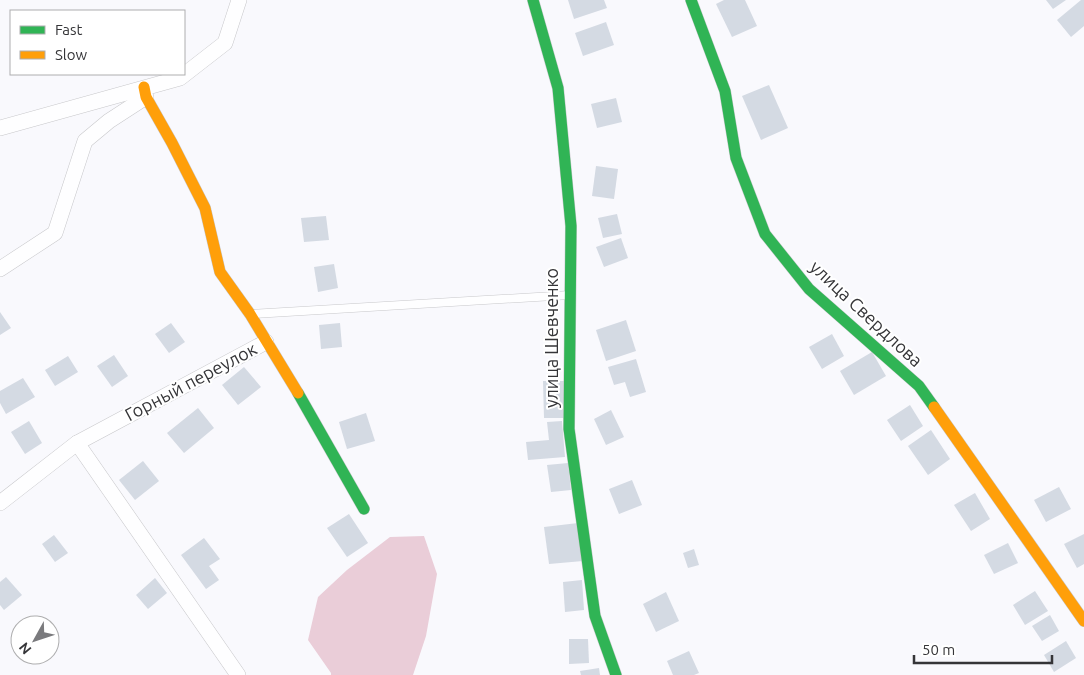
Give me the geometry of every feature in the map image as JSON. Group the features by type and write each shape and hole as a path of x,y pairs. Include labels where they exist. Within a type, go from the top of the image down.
{"street":[{"path":"185,74 225,43 239,0"},
{"name":"улица Шевченко","path":"532,0 558,88 571,226 569,429 595,616 616,675"},
{"name":"улица Свердлова","path":"691,0 725,91 736,158 765,234 809,289 919,386 1084,622"},
{"path":"0,128 145,92 184,75"},
{"path":"0,270 55,233 85,141 145,92"},
{"path":"145,92 205,208 220,272 250,314 266,342"},
{"name":"Горный переулок","path":"0,503 77,443 266,342 287,374 364,509"},
{"path":"77,443 238,675"}],"lane":[{"path":"250,314 570,295"}],"shaded area":[{"path":"424,536 437,574 426,636 413,675 331,675 308,640 318,597 347,570 390,537"}],"building":[{"path":"568,0 604,0 607,8 574,19"},
{"path":"724,0 745,0 757,26 732,37 716,4"},
{"path":"1046,0 1066,0 1053,9"},
{"path":"1081,0 1084,0 1084,26 1071,37 1057,20"},
{"path":"606,22 614,45 583,56 575,33"},
{"path":"769,85 788,128 761,140 742,96"},
{"path":"616,98 622,122 597,128 591,104"},
{"path":"596,166 618,169 614,199 592,196"},
{"path":"617,214 622,234 603,238 598,218"},
{"path":"326,216 329,240 304,242 301,218"},
{"path":"621,238 628,258 604,267 596,247"},
{"path":"334,264 338,288 318,292 314,267"},
{"path":"0,312 11,328 0,335"},
{"path":"626,320 636,351 606,361 596,330"},
{"path":"171,323 185,342 169,353 155,334"},
{"path":"340,323 342,347 321,349 319,325"},
{"path":"832,334 844,356 822,369 809,347"},
{"path":"872,352 886,376 854,395 840,371"},
{"path":"114,355 128,376 112,387 97,366"},
{"path":"68,356 78,372 55,386 45,370"},
{"path":"636,359 646,392 630,397 625,382 614,385 608,367"},
{"path":"244,367 261,387 238,405 222,385"},
{"path":"23,378 35,397 6,414 0,403 0,391"},
{"path":"543,381 566,381 566,418 544,418"},
{"path":"910,405 923,426 901,441 887,420"},
{"path":"198,408 214,428 184,453 167,433"},
{"path":"611,410 624,437 606,445 594,419"},
{"path":"366,413 375,441 347,449 339,422"},
{"path":"29,421 42,443 25,454 11,432"},
{"path":"562,421 565,457 528,460 526,442 549,440 547,422"},
{"path":"931,430 950,459 928,475 908,446"},
{"path":"143,461 159,481 135,500 119,480"},
{"path":"568,463 571,490 551,492 547,465"},
{"path":"632,480 642,505 619,514 609,489"},
{"path":"1059,487 1071,509 1046,522 1034,500"},
{"path":"975,493 990,519 971,531 954,505"},
{"path":"349,514 368,543 347,557 327,528"},
{"path":"578,523 583,561 549,564 544,527"},
{"path":"1084,534 1084,564 1077,568 1064,544"},
{"path":"54,535 68,553 55,562 42,544"},
{"path":"204,538 220,559 209,566 219,580 206,589 181,555"},
{"path":"1008,543 1018,563 994,574 984,555"},
{"path":"694,549 699,565 688,568 683,553"},
{"path":"6,577 22,595 4,610 0,605 0,582"},
{"path":"155,578 167,593 148,609 136,595"},
{"path":"582,580 584,610 565,612 563,582"},
{"path":"1035,591 1048,611 1025,625 1013,605"},
{"path":"666,592 679,621 656,632 643,604"},
{"path":"1050,615 1059,631 1042,641 1032,626"},
{"path":"569,639 588,639 589,663 569,664"},
{"path":"1066,641 1076,658 1054,672 1044,655"},
{"path":"689,651 699,673 694,675 673,675 667,661"},
{"path":"599,668 600,675 581,675 580,671"}],"traffic: fast":[{"path":"533,0 558,88 571,226 569,429 595,616 616,675"},
{"path":"691,0 725,91 736,158 765,234 809,289 919,386 934,407"},
{"path":"298,393 364,509"}],"traffic: slow":[{"path":"144,87 146,97 205,208 220,272 250,314 298,393"},
{"path":"934,407 1084,621"}]}
